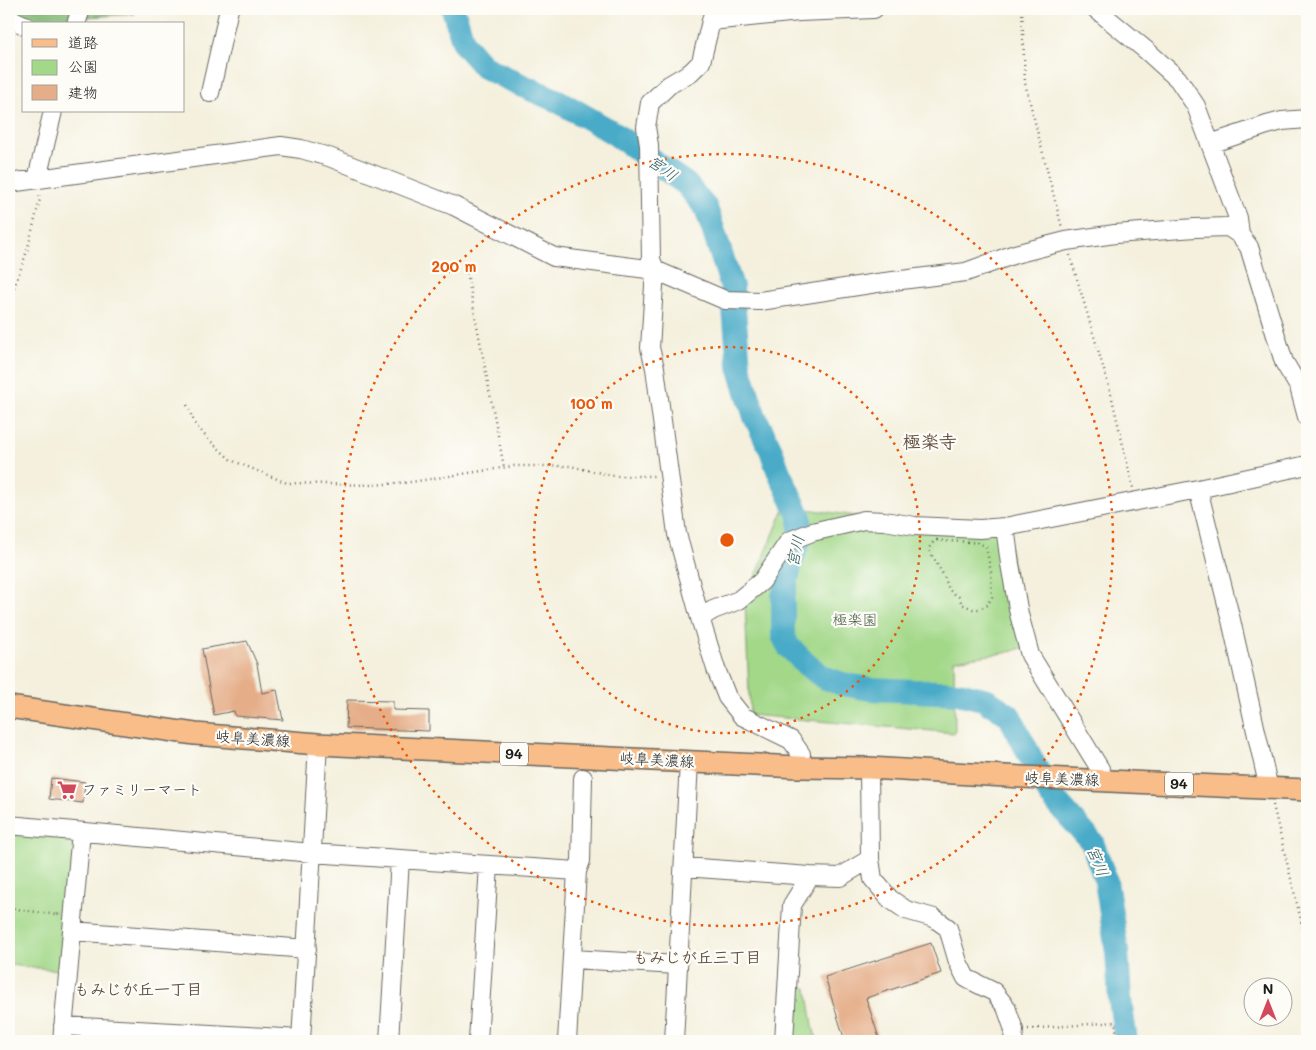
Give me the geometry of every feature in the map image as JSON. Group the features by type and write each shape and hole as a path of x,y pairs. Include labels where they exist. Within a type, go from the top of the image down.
{"main road":[{"name":"岐阜美濃線","path":"9,707 195,734 318,744 799,767 868,768 1022,778 1307,790"}],"street":[{"path":"77,22 81,9"},
{"path":"210,93 229,9"},
{"path":"799,767 801,754 791,740 742,716 727,697 700,618 677,534 655,368 650,348 655,270 651,259 649,146 646,127 650,103 669,85 691,72 701,62 712,15 874,9"},
{"path":"1096,9 1148,50 1178,79 1196,106 1238,218 1240,234"},
{"path":"9,18 22,24"},
{"path":"38,179 53,112"},
{"path":"1210,144 1274,123 1307,119"},
{"path":"9,183 281,146 301,149 330,157 454,206 554,258 655,270 725,300 760,301 877,283 966,272 1014,254 1066,241 1115,234 1195,228 1228,228 1240,234 1249,246 1284,362 1303,387 1307,418"},
{"path":"700,618 713,610 739,600 762,581 789,541 812,532 864,520 915,526 980,529 1005,527 1198,489 1307,465"},
{"path":"1198,489 1231,620 1269,789"},
{"path":"1005,527 1020,614 1030,654 1100,769 1104,781"},
{"path":"81,832 62,1034 301,1040 318,744"},
{"path":"674,1041 690,762"},
{"path":"868,768 870,859 873,879 890,899 906,910 934,918 948,928 958,962 966,978 994,992 1006,1007 1013,1036"},
{"path":"568,1041 577,871 580,861 583,778"},
{"path":"9,825 312,853 577,871"},
{"path":"389,1041 400,859"},
{"path":"684,867 840,877 870,859"},
{"path":"478,1041 489,865"},
{"path":"784,1041 792,905 810,876"},
{"path":"72,931 307,949"},
{"path":"572,959 678,965"}],"path":[{"path":"1022,9 1025,83 1066,241 1111,394 1137,501"},
{"path":"9,302 27,251 40,199 38,179"},
{"path":"467,273 504,467"},
{"path":"187,406 194,424 231,460 287,483 372,485 410,482 514,466 570,466 614,476 669,476"},
{"path":"937,540 972,542 983,545 986,548 992,582 992,597 988,605 979,609 973,609 962,604 959,597 949,590 944,576 930,552 934,541 937,540"},
{"path":"1269,789 1307,945"},
{"path":"9,908 58,915 58,906"},
{"path":"1013,1036 1115,1022 1118,1041"}],"green space":[{"path":"9,9 128,9 135,14 9,22"},
{"name":"極楽園","path":"785,506 936,527 1005,527 1029,646 1005,653 954,660 955,733 750,715 745,603"},
{"path":"9,825 81,832 68,971 9,965"},
{"path":"793,987 807,988 814,1031 818,1041 790,1041"}],"building":[{"path":"247,641 257,664 262,693 277,690 283,720 235,716 234,711 214,715 202,649"},
{"path":"347,700 393,701 393,710 429,711 429,731 346,728"},
{"name":"ファミリーマート","path":"51,778 85,782 83,803 49,799"},
{"path":"931,943 941,973 866,998 880,1041 845,1041 825,977"}],"waterway":[{"name":"宮川","path":"453,9 464,44 484,67 558,101 612,132 686,184 706,208 732,287 739,366 755,417 800,517 800,537 783,597 783,635 788,646 807,665 823,677 842,684 870,689 958,693 987,700 988,703 1009,715 1050,795 1092,842 1106,881 1117,952 1120,1000 1126,1041"}],"place":[{"name":"ファミリーマート","path":"67,790"}],"district":[{"name":"極楽寺","path":"930,442"},
{"name":"もみじが丘三丁目","path":"697,957"},
{"name":"もみじが丘一丁目","path":"138,989"}]}
